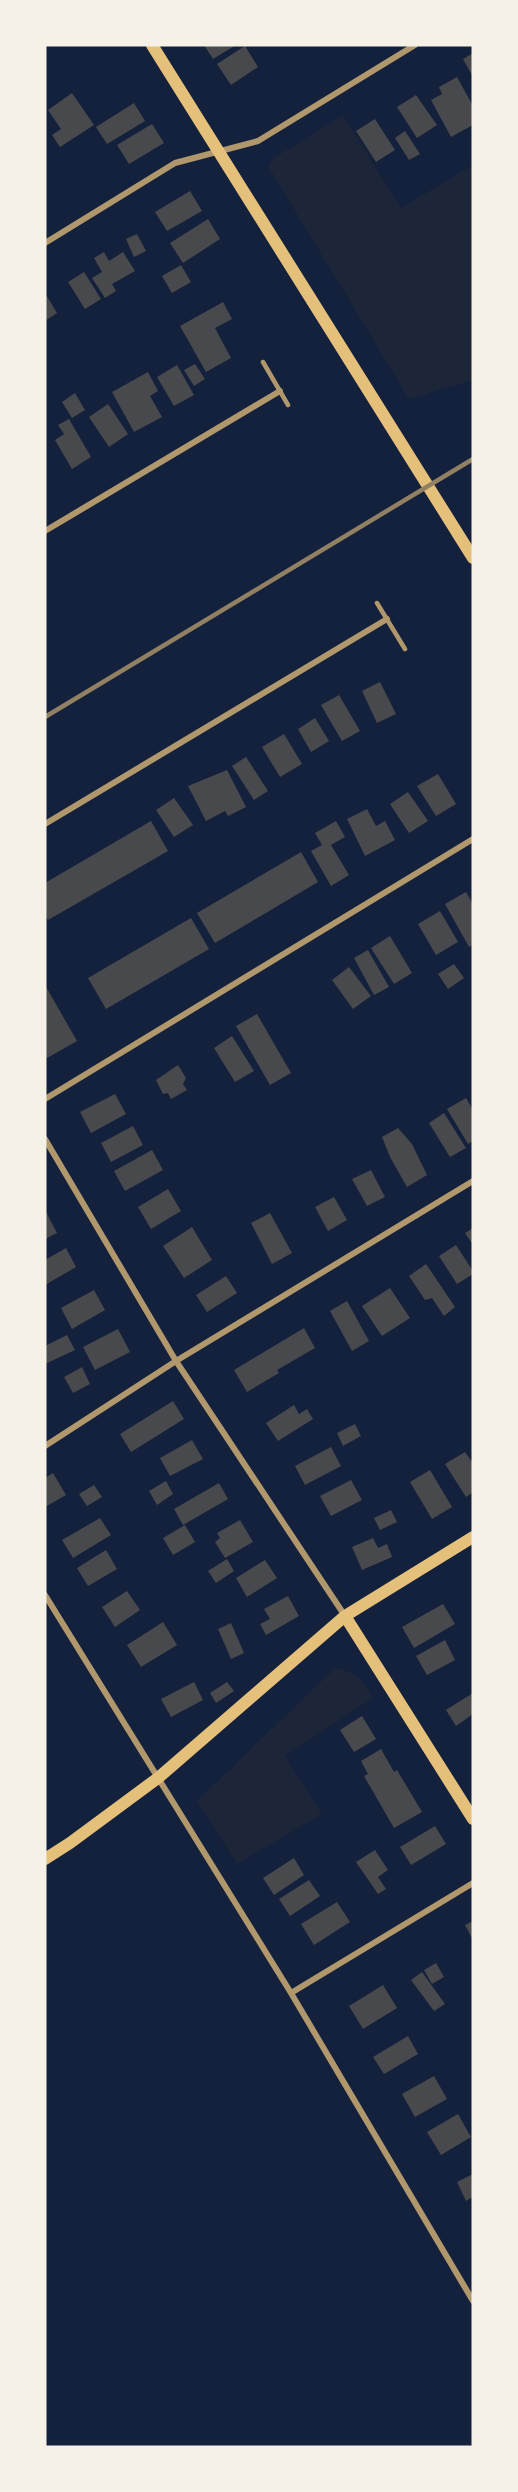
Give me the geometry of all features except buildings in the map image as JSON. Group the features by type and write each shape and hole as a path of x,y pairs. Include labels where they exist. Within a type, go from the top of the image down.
{"main road":[{"path":"152,45 473,558"},
{"path":"45,1859 158,1778 345,1616 473,1537"},
{"path":"345,1616 473,1819"}],"street":[{"path":"45,243 175,163 258,141 415,45"},
{"path":"45,531 280,391"},
{"path":"45,824 387,619"},
{"path":"45,1099 473,838"},
{"path":"45,1139 176,1361 345,1616"},
{"path":"45,1446 176,1361 473,1181"},
{"path":"45,1595 291,1993 473,2301"},
{"path":"291,1993 473,1883"}],"lane":[{"path":"263,362 288,405"},
{"path":"377,603 405,649"}],"shaded area":[{"path":"343,115 401,208 473,165 473,380 409,399 268,166 274,158"},
{"path":"339,1668 358,1676 373,1698 285,1756 322,1814 237,1864 197,1801 333,1670"}],"railway":[{"path":"45,717 473,459"}]}
